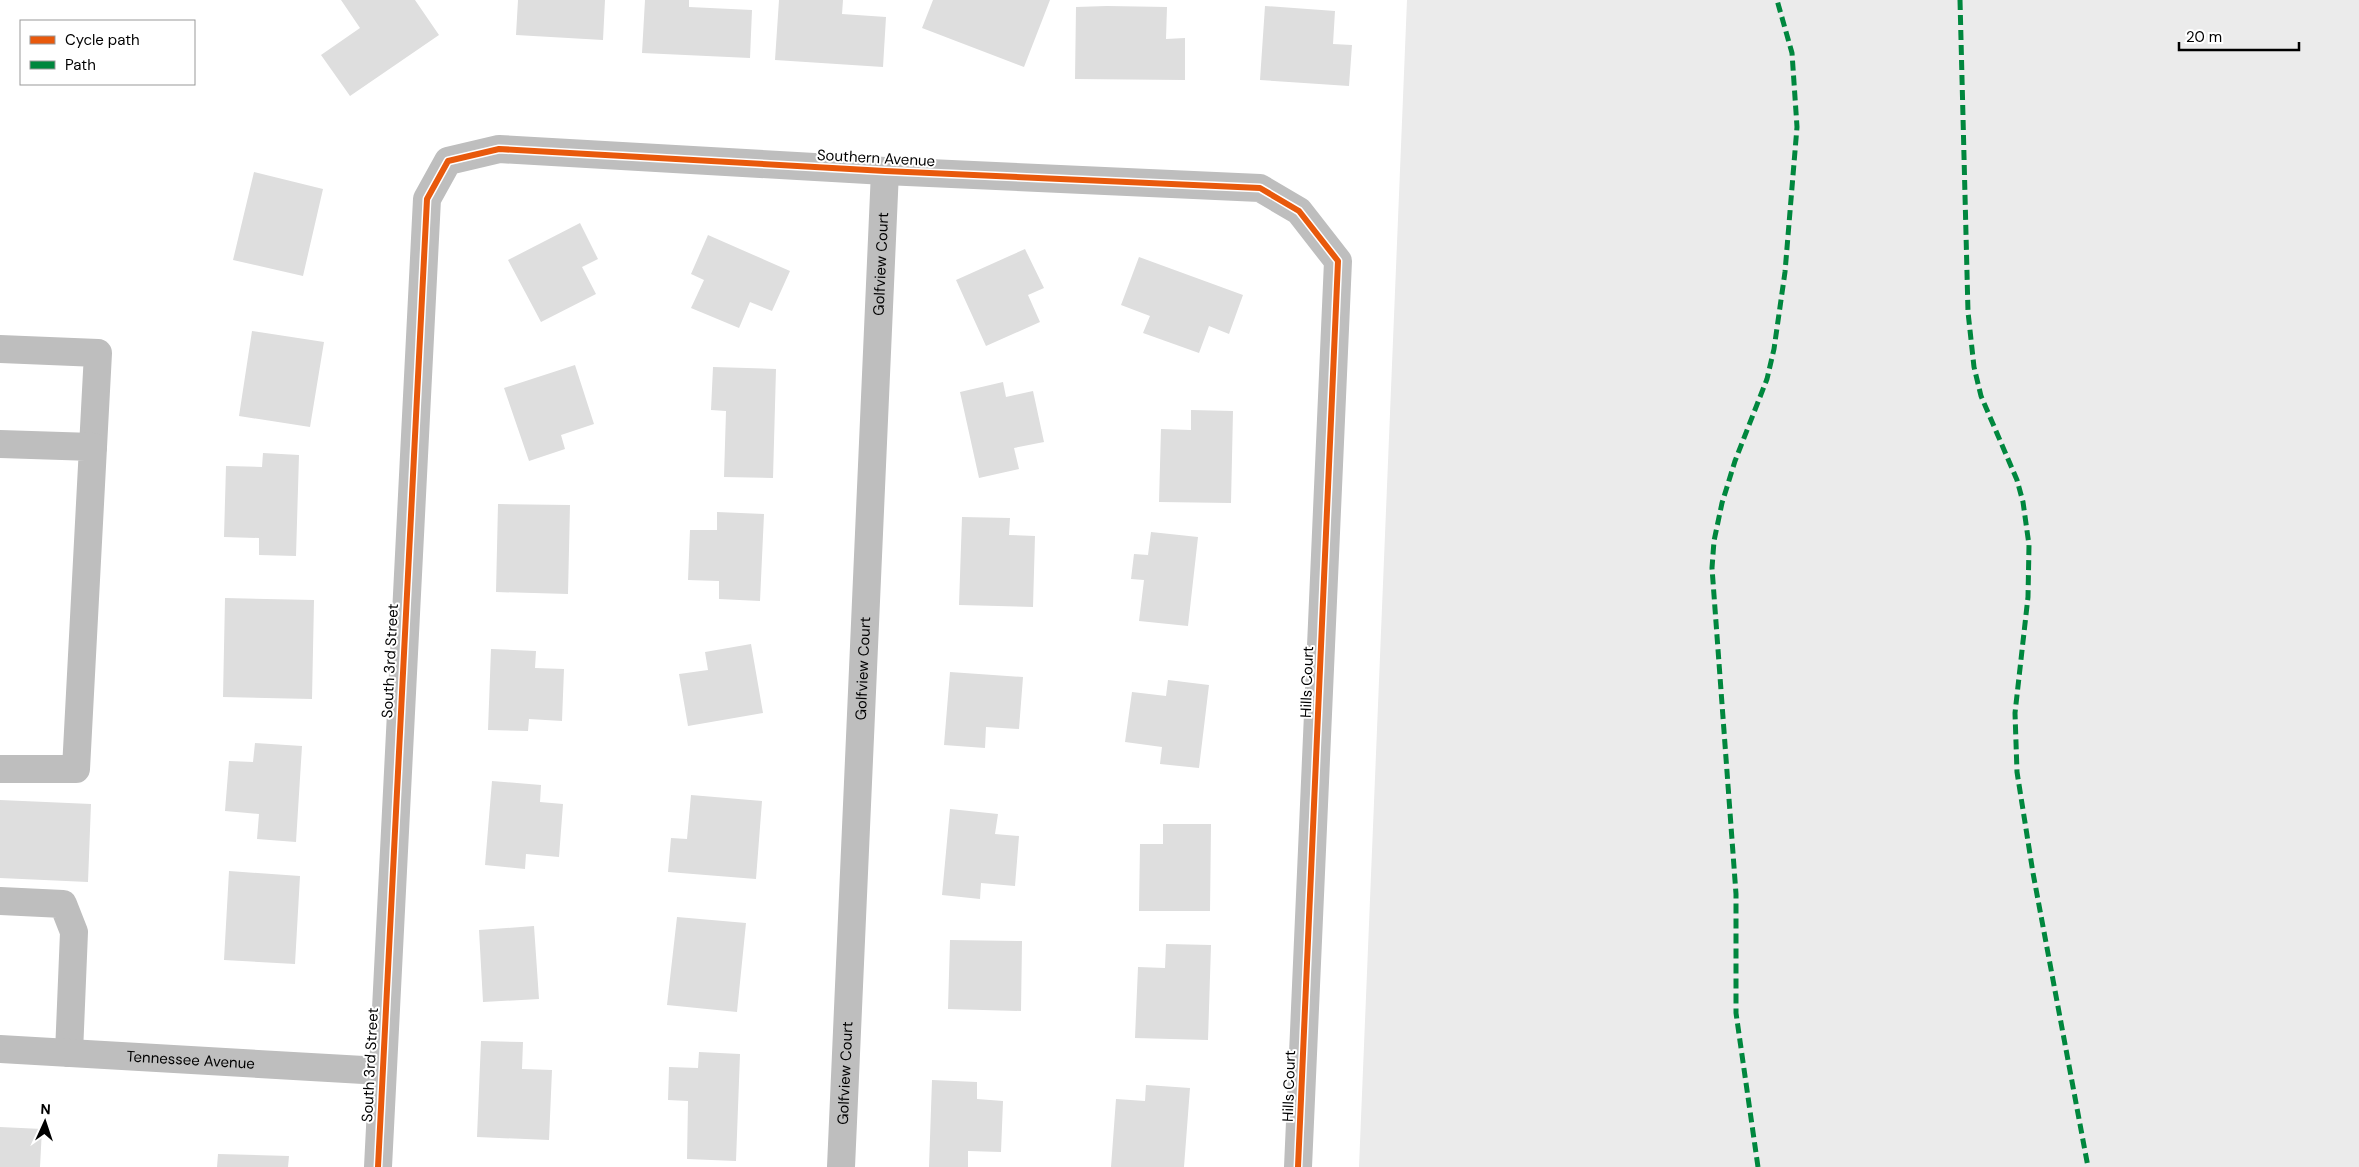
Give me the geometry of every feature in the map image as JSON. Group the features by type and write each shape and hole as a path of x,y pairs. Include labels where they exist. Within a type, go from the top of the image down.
{"street":[{"name":"Southern Avenue","path":"448,161 499,149 886,171 1260,188 1299,211"},
{"name":"South 3rd Street","path":"378,1167 427,200 448,161"},
{"name":"Golfview Court","path":"841,1167 886,171"},
{"name":"Hills Court","path":"1298,1167 1338,261 1299,211"},
{"path":"0,348 98,353 76,770 0,769"},
{"path":"0,444 93,447"},
{"path":"0,901 63,904 74,932 69,1053"},
{"name":"Tennessee Avenue","path":"0,1049 382,1071"}],"shaded area":[{"path":"1407,0 2359,0 2359,1167 1359,1167"}],"building":[{"path":"341,0 415,0 439,35 350,96 321,55 360,28"},
{"path":"518,0 605,0 603,40 516,35"},
{"path":"645,0 689,0 689,7 752,10 750,58 642,53"},
{"path":"779,0 843,0 842,14 886,17 883,67 775,60"},
{"path":"933,0 1050,0 1024,67 922,28"},
{"path":"1265,6 1335,11 1333,44 1352,45 1349,86 1260,80"},
{"path":"1076,7 1167,7 1166,39 1185,38 1185,80 1075,79"},
{"path":"254,172 323,189 303,276 233,260"},
{"path":"580,223 598,259 582,267 596,294 541,322 508,260"},
{"path":"708,235 790,271 772,311 750,302 739,328 691,308 704,280 691,274"},
{"path":"1025,249 1044,288 1028,295 1040,322 986,346 956,280"},
{"path":"1139,257 1243,295 1229,334 1209,326 1199,353 1143,333 1150,316 1121,305"},
{"path":"252,331 324,342 310,427 239,416"},
{"path":"575,365 594,424 561,435 565,449 529,461 504,388"},
{"path":"713,367 776,369 773,478 724,477 726,411 711,410"},
{"path":"1003,382 1006,397 1033,391 1044,442 1014,448 1019,469 979,478 960,392"},
{"path":"1191,410 1233,411 1231,503 1159,502 1161,429 1191,430"},
{"path":"263,453 299,455 296,556 259,555 259,538 224,537 226,466 262,467"},
{"path":"498,504 570,505 568,594 496,592"},
{"path":"717,512 764,514 760,601 719,599 719,581 688,580 690,530 717,530"},
{"path":"962,517 1010,518 1009,535 1035,536 1033,607 959,605"},
{"path":"1151,532 1198,537 1188,626 1139,621 1144,580 1131,579 1134,554 1148,555"},
{"path":"225,598 314,600 312,699 223,697"},
{"path":"751,644 763,713 688,726 679,674 708,670 705,652"},
{"path":"491,649 536,651 535,668 564,669 562,721 529,719 528,731 488,730"},
{"path":"950,672 1023,677 1019,729 986,727 985,748 944,745"},
{"path":"1168,680 1209,685 1199,768 1160,764 1162,747 1125,742 1132,692 1166,696"},
{"path":"255,743 302,746 296,842 257,839 259,814 225,811 229,761 253,762"},
{"path":"492,781 541,785 540,802 563,804 559,857 526,854 525,869 485,865"},
{"path":"691,795 762,801 756,879 668,872 671,838 687,839"},
{"path":"0,800 91,804 88,882 0,878"},
{"path":"950,809 998,814 995,834 1019,836 1015,886 981,883 980,899 942,895"},
{"path":"1163,824 1211,824 1210,911 1139,911 1140,844 1163,844"},
{"path":"229,871 300,876 295,964 224,960"},
{"path":"677,917 746,923 737,1012 667,1005"},
{"path":"534,926 539,999 483,1002 479,930"},
{"path":"950,940 1022,941 1021,1011 948,1009"},
{"path":"1166,944 1211,945 1208,1040 1135,1038 1138,967 1165,968"},
{"path":"481,1041 523,1042 522,1069 552,1070 549,1140 477,1137"},
{"path":"699,1052 740,1054 736,1161 687,1159 688,1101 668,1100 669,1067 698,1068"},
{"path":"932,1080 977,1082 977,1099 1003,1101 1001,1152 968,1151 968,1167 929,1167"},
{"path":"1146,1085 1190,1088 1184,1167 1111,1167 1116,1099 1145,1101"},
{"path":"0,1127 42,1129 40,1167 0,1167"},
{"path":"218,1154 289,1156 288,1167 217,1167"}],"marked path":[{"path":"1758,1167 1736,1013 1736,894 1712,568 1714,541 1722,503 1735,461 1767,379 1774,349 1785,272 1797,127 1792,53 1777,0"},
{"path":"1960,0 1968,312 1974,367 1981,396 2017,480 2023,502 2029,545 2028,597 2015,713 2017,772 2033,873 2088,1167"}],"cycle path":[{"path":"378,1167 427,199 448,161 499,149 885,171 1260,188 1299,211 1338,261 1298,1167"}]}
